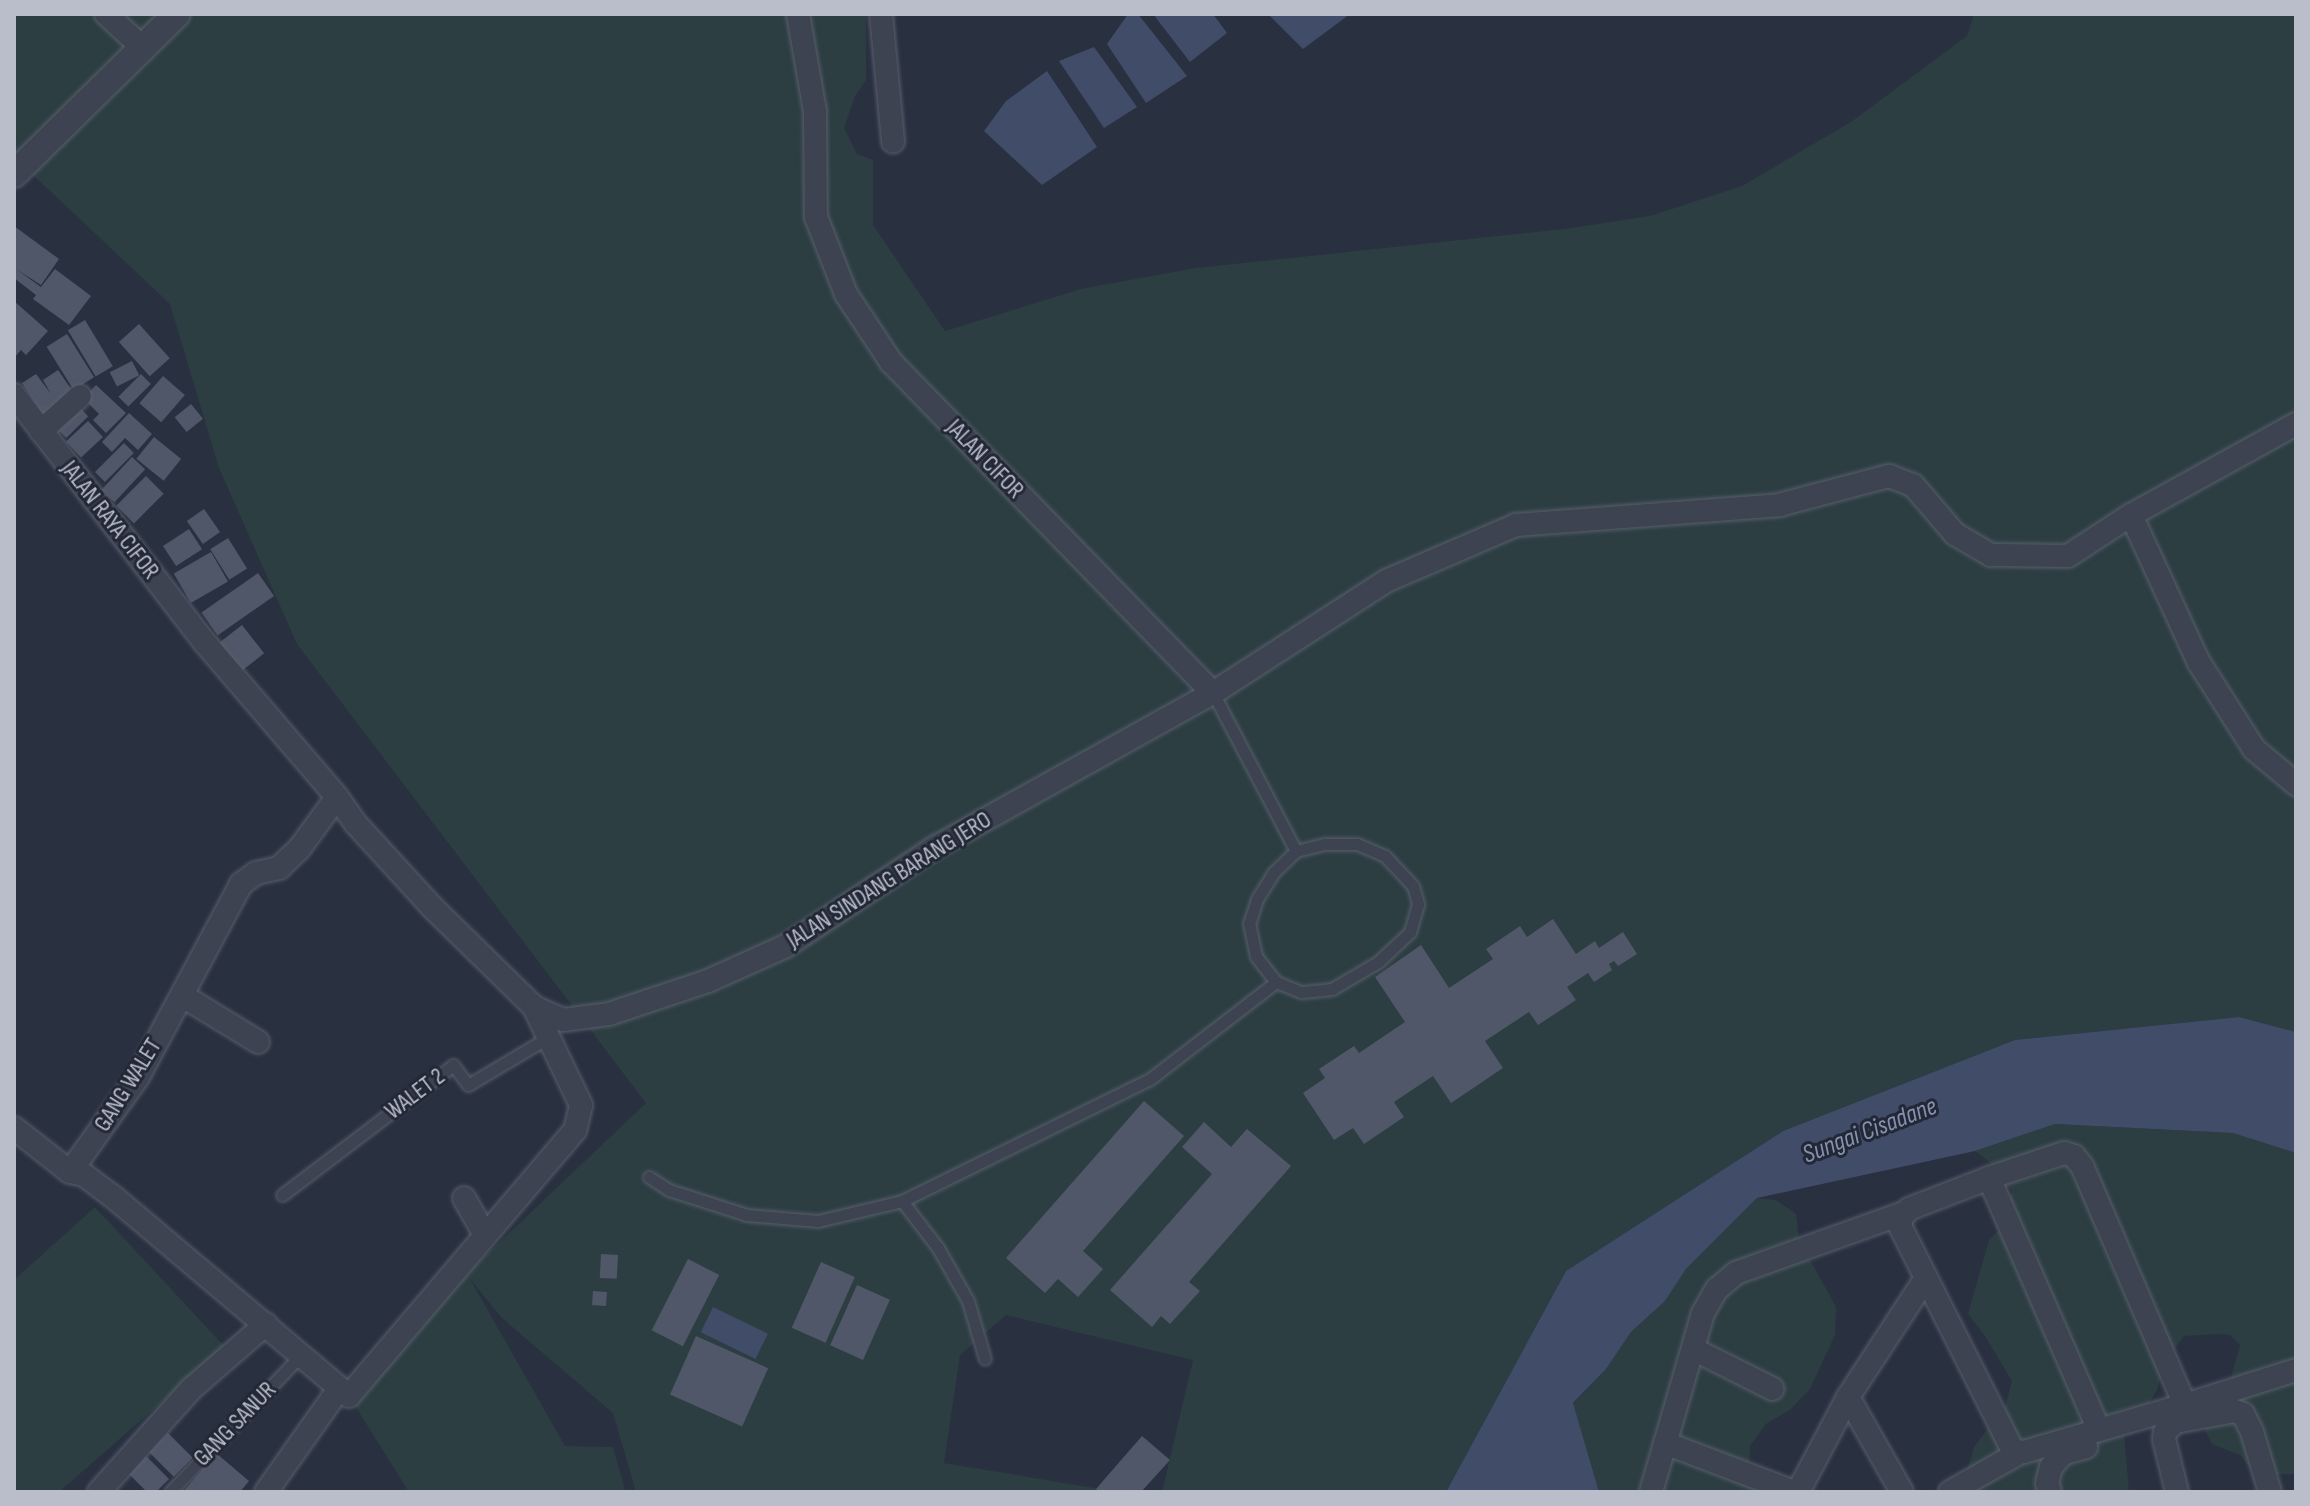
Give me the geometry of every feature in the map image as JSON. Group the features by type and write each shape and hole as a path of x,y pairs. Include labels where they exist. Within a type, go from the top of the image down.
{"street":[{"path":"106,14 143,48"},
{"path":"14,174 177,14"},
{"name":"JALAN CIFOR","path":"798,14 815,111 816,217 846,294 891,362 1213,693"},
{"path":"881,14 893,141"},
{"name":"JALAN RAYA CIFOR","path":"14,395 206,644 337,797 356,824 432,907 544,1020"},
{"path":"41,431 80,396"},
{"name":"JALAN SINDANG BARANG JERO","path":"544,1020 609,1014 708,981 786,946 934,848 1213,693 1386,581 1516,525 1779,505 1889,476 1913,485 1955,534 1991,555 2068,556 2131,515 2296,424"},
{"path":"2131,515 2198,661 2254,749 2296,784"},
{"name":"GANG WALET","path":"70,1172 138,1077 241,884 256,873 279,868 299,849 337,797"},
{"path":"183,996 258,1042"},
{"path":"14,1128 70,1172 84,1175 112,1196 349,1396 575,1130 581,1105 544,1020"},
{"path":"1651,1492 1706,1307 1717,1289 1736,1273 2064,1153 2082,1166 2180,1413"},
{"path":"1989,1178 2099,1430"},
{"path":"464,1198 485,1235"},
{"path":"1904,1213 1901,1228 2006,1442 2019,1453"},
{"path":"1665,1443 1796,1492 1848,1397 1926,1278"},
{"path":"99,1492 191,1389 266,1324"},
{"path":"1693,1349 1773,1389"},
{"path":"2050,1492 2048,1473 2064,1453 2296,1370"},
{"path":"266,1492 339,1389"},
{"path":"1848,1397 1902,1492"},
{"path":"1950,1492 2019,1453 2099,1430 2180,1413 2235,1411 2243,1414 2252,1432 2270,1492"},
{"path":"2177,1492 2164,1439 2180,1413"}],"lane":[{"name":"JALAN CIFOR","path":"1213,693 1296,851"},
{"path":"1325,844 1357,844 1385,856 1413,886 1418,904 1410,932 1378,962 1332,989 1301,992 1276,982 1256,956 1249,924 1257,899 1273,873 1296,851 1325,844"},
{"path":"649,1177 669,1190 747,1215 818,1221 902,1201 1150,1079 1276,982"},
{"name":"WALET 2","path":"282,1195 453,1065 468,1085 544,1020"},
{"path":"902,1201 938,1248 968,1301 985,1359"},
{"name":"GANG SANUR","path":"170,1492 300,1356"}],"shaded area":[{"path":"14,14 866,14 866,80 855,96 844,128 857,154 873,160 873,225 945,331 1081,289 1196,268 1565,229 1650,216 1742,186 1851,122 1967,36 1974,14 2296,14 2296,1032 2239,1017 2015,1040 1783,1131 1566,1271 1446,1492 1162,1492 1193,1360 1006,1315 960,1355 944,1463 1118,1492 636,1492 613,1413 502,1318 470,1279 565,1446 613,1447 625,1490 409,1492 349,1396 466,1274 646,1103 297,644 219,468 170,304 14,157"},
{"path":"2055,1124 2233,1133 2296,1153 2296,1474 2267,1475 2250,1467 2240,1455 2212,1444 2199,1418 2230,1381 2240,1345 2230,1335 2218,1334 2184,1336 2164,1363 2157,1390 2143,1414 2124,1434 2129,1492 1961,1492 1974,1447 2005,1407 2012,1381 1968,1314 1989,1240 2005,1223 2012,1191 1998,1169 1975,1151"},
{"path":"1757,1198 1776,1200 1796,1214 1799,1240 1836,1307 1835,1335 1810,1389 1790,1410 1766,1424 1750,1446 1749,1472 1759,1492 1599,1492 1573,1404 1606,1369 1631,1332 1665,1301 1686,1269"},
{"path":"95,1207 225,1347 59,1492 14,1492 14,1280"}],"water":[{"path":"1128,14 1138,14 1187,76 1146,103 1107,44"},
{"path":"1153,14 1213,14 1227,33 1190,62"},
{"path":"1268,14 1350,14 1303,49"},
{"path":"1094,47 1137,107 1104,128 1059,61"},
{"path":"1047,71 1097,147 1042,185 984,131 1006,101"},
{"name":"Sungai Cisadane","path":"2239,1017 2296,1032 2296,1153 2233,1133 2055,1124 1975,1151 1757,1198 1686,1269 1665,1301 1631,1332 1606,1369 1573,1403 1599,1492 1446,1492 1566,1271 1783,1131 2015,1040"},
{"path":"713,1307 768,1334 756,1359 701,1332"}],"building":[{"path":"14,226 59,259 41,285 16,269 41,287 55,269 91,296 69,325 33,299 36,295 14,278"},
{"path":"14,301 48,331 26,355 21,350 14,358"},
{"path":"85,320 113,366 96,377 68,330"},
{"path":"139,324 170,358 150,376 119,342"},
{"path":"67,334 94,377 74,390 47,347"},
{"path":"132,361 139,375 117,387 110,372"},
{"path":"58,370 76,396 45,418 22,383 36,374 51,394 43,380"},
{"path":"141,374 151,384 128,407 118,397"},
{"path":"163,376 185,395 161,422 139,403"},
{"path":"96,385 126,413 106,433 93,420 99,414 83,398"},
{"path":"191,404 203,419 187,432 175,417"},
{"path":"79,407 88,416 66,438 57,429"},
{"path":"129,413 152,434 138,450 125,438 112,452 102,442"},
{"path":"88,421 103,437 81,458 66,441"},
{"path":"154,437 181,459 164,481 136,459"},
{"path":"124,443 134,453 105,482 95,472"},
{"path":"132,457 145,469 114,502 101,490"},
{"path":"146,476 164,494 134,523 116,506"},
{"path":"204,509 220,532 203,544 187,521"},
{"path":"189,529 202,549 176,566 163,546"},
{"path":"228,538 247,569 229,580 210,549"},
{"path":"211,552 228,581 191,603 174,574"},
{"path":"258,573 274,596 218,636 201,613"},
{"path":"242,625 264,653 238,674 216,645"},
{"path":"1553,919 1576,954 1595,941 1599,948 1623,932 1637,954 1618,966 1614,961 1609,964 1612,970 1594,982 1588,973 1567,987 1576,1000 1538,1025 1529,1012 1485,1041 1503,1068 1451,1103 1433,1076 1394,1102 1404,1117 1364,1144 1353,1128 1334,1140 1303,1093 1325,1078 1319,1069 1354,1046 1359,1053 1405,1022 1375,977 1421,945 1449,988 1493,959 1486,949 1520,926 1527,937"},
{"path":"1144,1101 1184,1136 1083,1251 1103,1269 1078,1297 1058,1279 1045,1293 1006,1258"},
{"path":"1204,1122 1231,1147 1247,1129 1291,1166 1189,1282 1200,1291 1170,1324 1161,1316 1152,1327 1110,1290 1212,1174 1182,1147"},
{"path":"601,1254 618,1255 617,1279 600,1278"},
{"path":"688,1259 719,1275 683,1346 652,1330"},
{"path":"821,1262 855,1277 826,1343 792,1328"},
{"path":"857,1285 890,1300 863,1360 830,1345"},
{"path":"593,1291 607,1292 606,1306 592,1305"},
{"path":"696,1336 768,1368 742,1427 670,1394"},
{"path":"168,1433 193,1458 174,1477 149,1452"},
{"path":"1142,1436 1170,1460 1141,1492 1100,1492 1096,1489"},
{"path":"216,1453 249,1481 240,1492 183,1492"},
{"path":"146,1456 169,1479 156,1492 147,1492 129,1474"}]}
